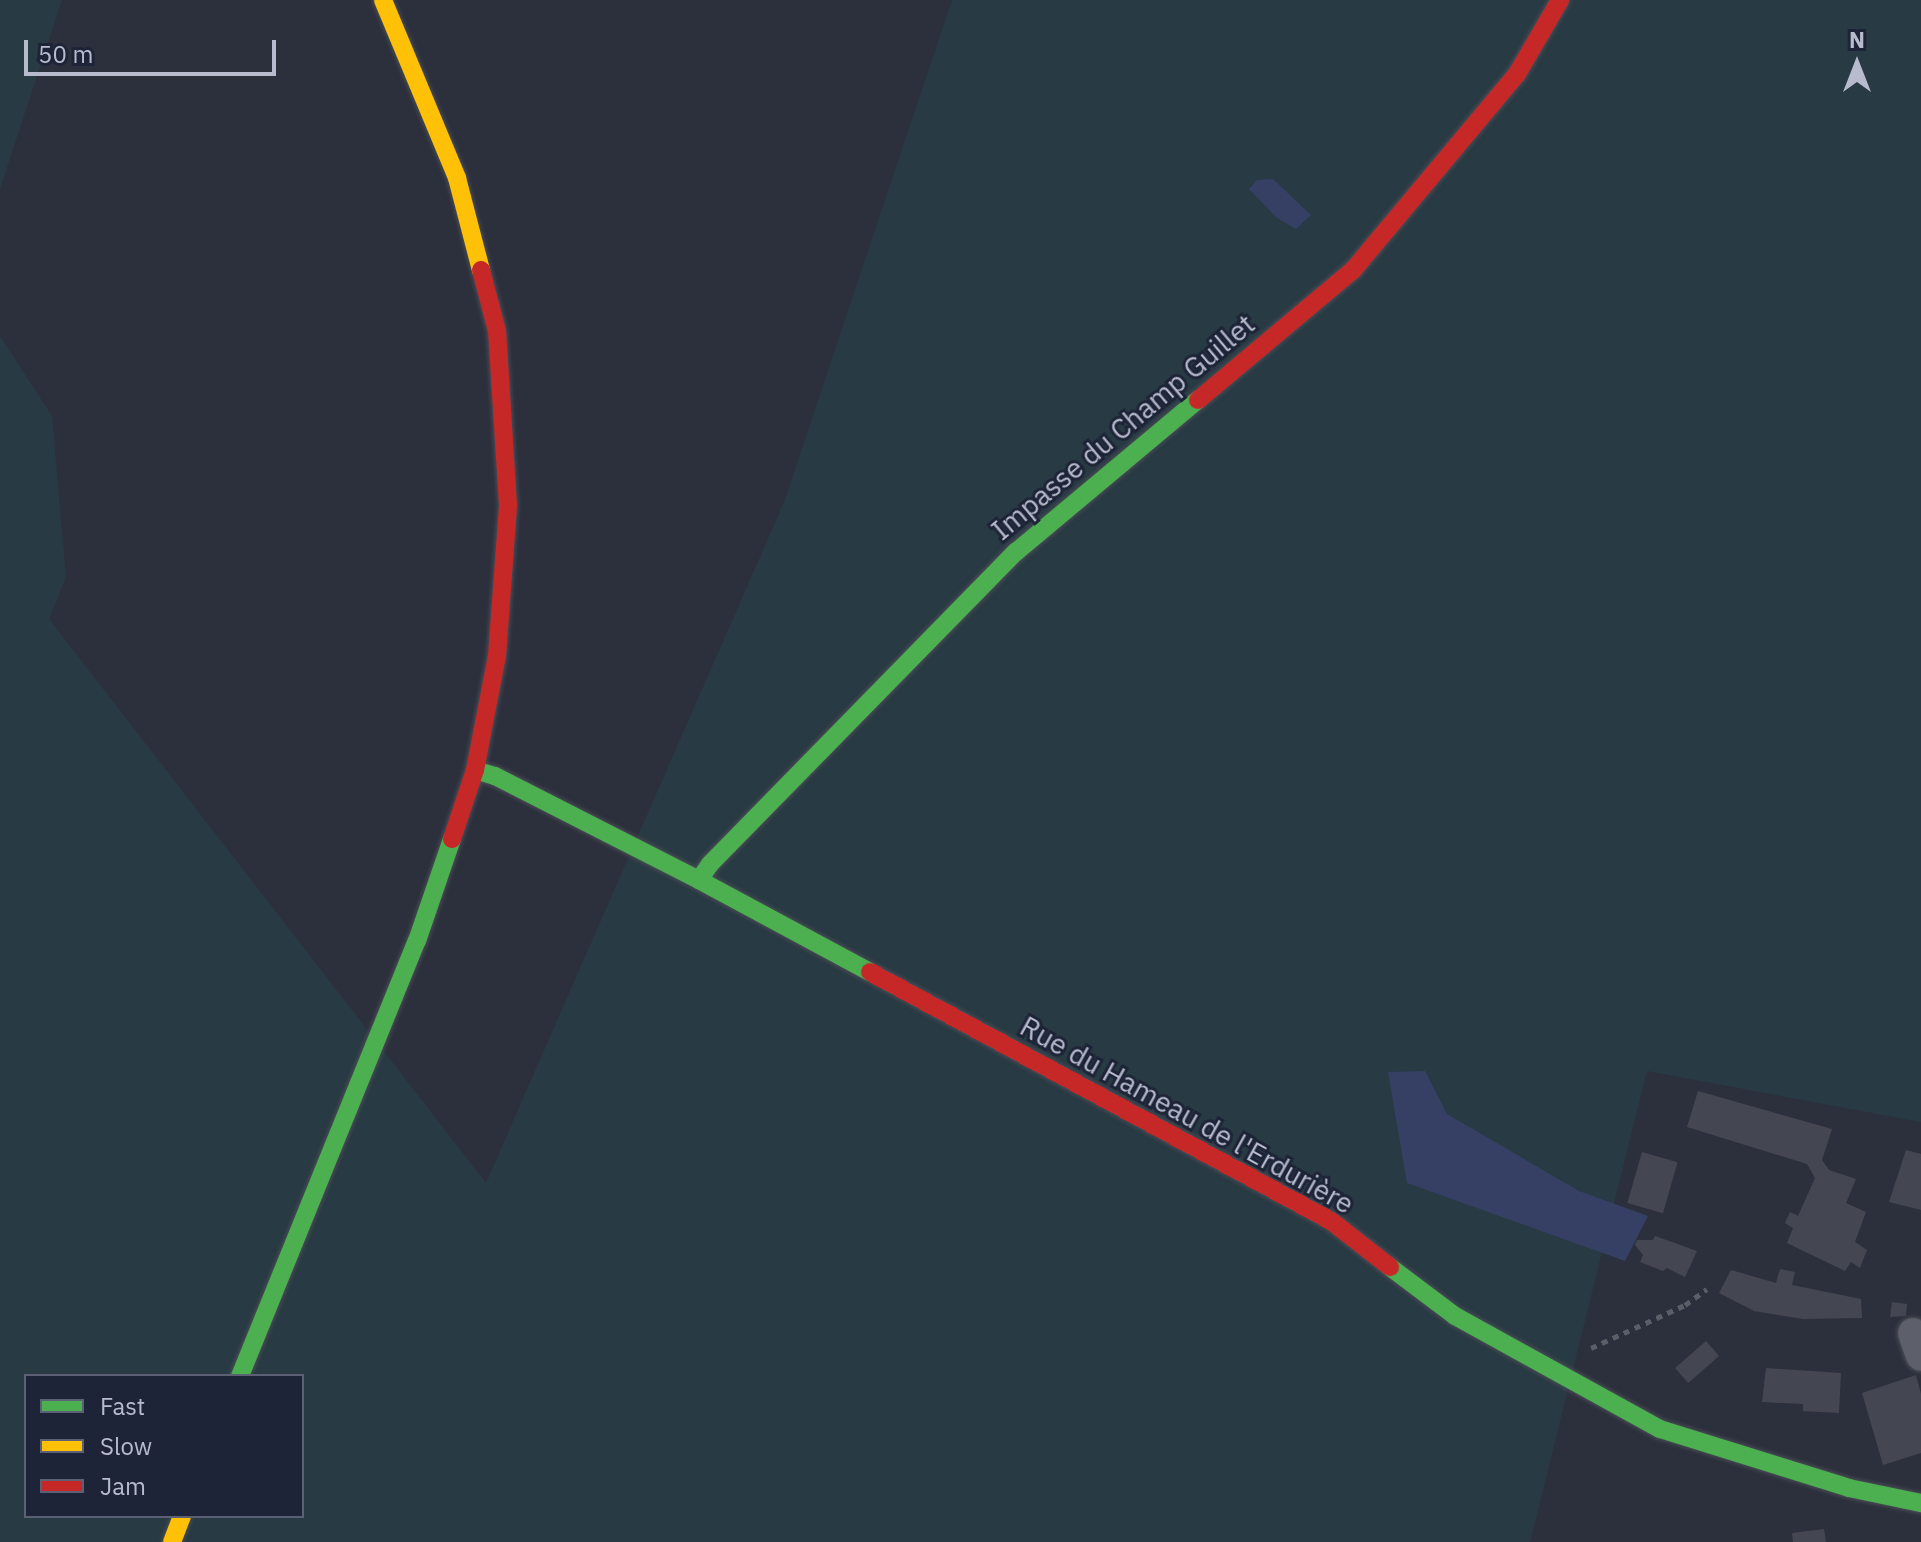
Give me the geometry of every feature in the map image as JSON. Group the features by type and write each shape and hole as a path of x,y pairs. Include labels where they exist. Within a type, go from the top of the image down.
{"street":[{"path":"241,1374 417,941 475,770 497,656 508,505 497,331 457,178 383,0"},
{"name":"Impasse du Champ Guillet","path":"699,880 721,853 1016,552 1353,270 1517,74 1560,0"},
{"name":"Rue du Hameau de l'Erdurière","path":"475,770 495,776 699,880 1331,1221 1455,1316 1660,1429 1849,1488 1921,1503"},
{"path":"172,1542 181,1518"}],"path":[{"path":"1548,1367 1685,1305 1707,1289"}],"shaded area":[{"path":"0,0 62,0 0,189"},
{"path":"952,0 1921,0 1921,1122 1647,1071 1530,1542 0,1542 0,336 52,416 66,577 49,619 486,1183 784,502"}],"water":[{"path":"1273,179 1311,215 1296,229 1277,218 1249,189 1257,180"},
{"path":"1425,1071 1447,1114 1579,1191 1648,1216 1625,1261 1407,1183 1388,1072"}],"building":[{"path":"1698,1091 1832,1129 1822,1160 1829,1170 1856,1179 1846,1203 1866,1212 1855,1242 1867,1250 1860,1268 1851,1262 1845,1271 1787,1243 1793,1228 1785,1223 1790,1212 1798,1216 1815,1178 1807,1164 1687,1127"},
{"path":"1906,1150 1921,1154 1921,1210 1889,1202"},
{"path":"1642,1152 1678,1162 1663,1213 1627,1203"},
{"path":"1655,1236 1697,1251 1685,1277 1667,1268 1663,1271 1640,1262 1643,1255 1635,1245 1637,1240 1653,1240"},
{"path":"1780,1269 1795,1272 1792,1285 1861,1299 1862,1318 1803,1319 1754,1311 1719,1293 1731,1270 1776,1283"},
{"path":"1892,1302 1907,1304 1906,1316 1890,1317"},
{"path":"1706,1341 1719,1356 1688,1383 1675,1368"},
{"path":"1766,1368 1841,1373 1839,1413 1803,1411 1803,1404 1762,1402"},
{"path":"1916,1375 1921,1394 1921,1453 1883,1465 1862,1393"},
{"path":"1824,1529 1826,1542 1793,1542 1792,1533"}],"traffic: fast":[{"path":"699,880 710,864 1016,552 1198,400"},
{"path":"475,770 495,776 699,880 870,972"},
{"path":"241,1374 417,941 452,839"},
{"path":"1390,1267 1455,1316 1660,1429 1849,1488 1921,1503"}],"traffic: slow":[{"path":"383,0 457,178 481,270"},
{"path":"172,1542 181,1518"}],"traffic: jam":[{"path":"1198,400 1353,270 1517,74 1560,0"},
{"path":"452,839 475,770 497,656 508,505 497,331 481,270"},
{"path":"870,972 1331,1221 1390,1267"}]}
